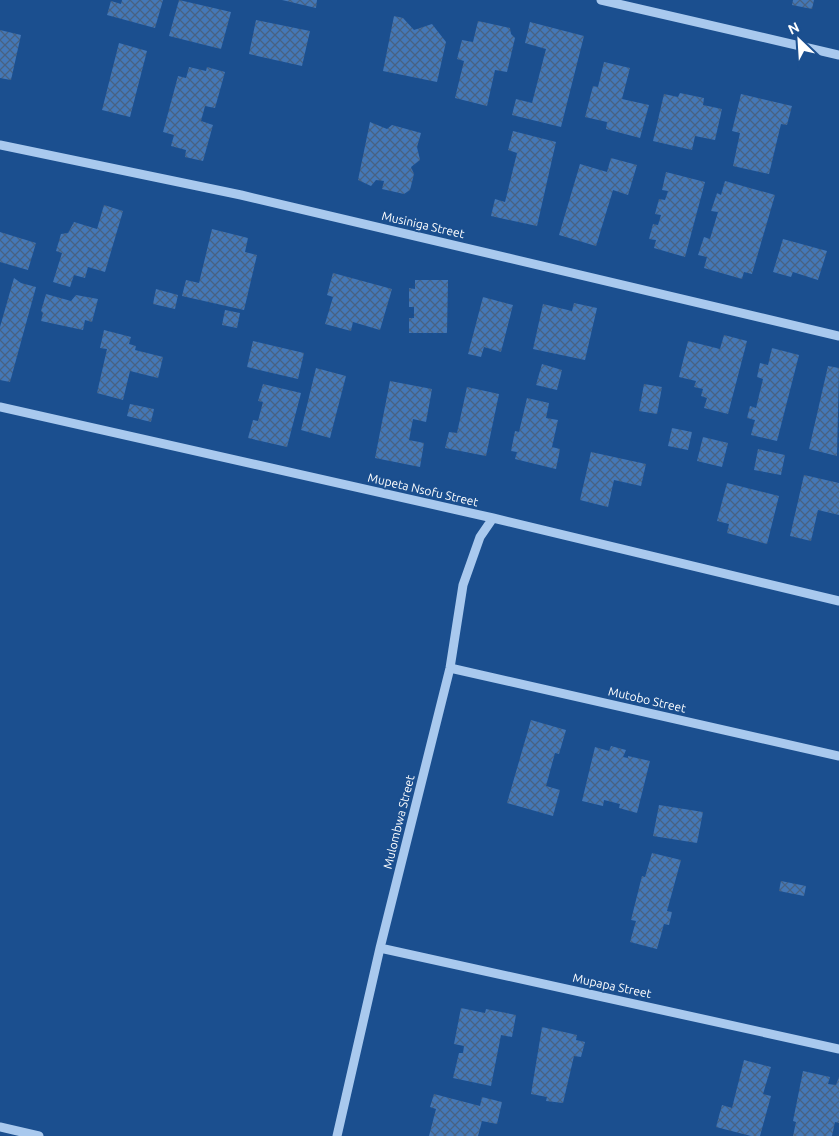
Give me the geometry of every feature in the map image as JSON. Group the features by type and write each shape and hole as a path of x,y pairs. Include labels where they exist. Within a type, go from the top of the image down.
{"street":[{"path":"601,0 839,55"},
{"name":"Musiniga Street","path":"0,145 241,195 839,336"},
{"name":"Mupeta Nsofu Street","path":"0,407 492,518 839,601"},
{"name":"Mulombwa Street","path":"337,1136 380,948 450,668 463,585 480,538 492,518"},
{"name":"Mutobo Street","path":"450,668 839,756"},
{"name":"Mupapa Street","path":"380,948 839,1049"},
{"path":"0,1127 39,1136"}],"building":[{"path":"122,0 163,0 155,28 107,15 111,1 121,4"},
{"path":"179,0 231,12 221,49 169,36"},
{"path":"282,0 317,0 316,8"},
{"path":"793,0 814,0 812,9 792,5"},
{"path":"394,16 403,18 414,30 432,24 446,42 437,82 383,71"},
{"path":"256,20 310,31 302,66 249,54"},
{"path":"478,21 510,28 511,34 515,38 507,72 495,70 487,106 455,98 464,61 457,59 462,40 473,42"},
{"path":"530,22 584,36 561,127 512,115 516,99 532,103 546,49 525,43"},
{"path":"0,30 21,35 11,80 0,78"},
{"path":"119,43 147,51 130,117 102,110"},
{"path":"604,62 630,68 622,99 649,105 640,138 606,129 607,122 585,117 593,86 598,87"},
{"path":"189,67 206,71 207,67 225,72 215,108 205,106 201,121 213,125 203,161 185,157 186,150 171,146 174,135 163,132 178,76 186,78"},
{"path":"680,93 704,98 703,105 722,109 715,140 695,136 692,150 653,141 664,94 678,97"},
{"path":"741,94 792,106 787,125 781,124 769,174 733,166 740,133 732,131"},
{"path":"370,122 387,129 392,125 421,133 417,147 420,160 411,167 414,174 410,190 404,194 382,189 384,181 376,180 371,186 358,180"},
{"path":"513,131 556,142 537,226 491,216 495,199 505,202 517,153 508,150"},
{"path":"611,158 637,165 628,195 613,190 596,246 559,235 580,164 607,172"},
{"path":"666,172 705,182 685,257 654,248 656,240 649,239 653,224 658,225 661,215 655,214 659,199 665,200 668,191 662,190"},
{"path":"725,181 775,195 752,274 744,272 742,279 704,268 707,257 698,255 704,237 710,239 718,212 711,211 717,193 721,195"},
{"path":"104,205 123,211 105,272 88,267 85,278 74,275 70,287 53,282 62,253 56,251 61,234 68,233 74,222 97,229"},
{"path":"212,229 248,238 245,252 257,255 244,310 182,296 186,280 199,283"},
{"path":"0,232 36,243 28,270 0,262"},
{"path":"783,239 827,251 818,280 793,272 791,277 773,272"},
{"path":"333,273 392,289 380,330 353,322 351,331 325,324 333,297 327,295"},
{"path":"14,278 21,283 36,287 10,382 0,380 0,327"},
{"path":"415,280 448,280 447,333 409,333 409,318 414,318 414,307 409,307 409,288 415,289"},
{"path":"156,289 178,295 175,309 153,304"},
{"path":"46,294 71,301 76,295 98,299 92,322 85,320 83,330 41,321 43,313 41,311"},
{"path":"483,297 513,305 501,352 484,347 481,357 468,354"},
{"path":"574,303 597,308 585,360 533,349 543,304 572,311"},
{"path":"225,310 240,313 237,328 222,325"},
{"path":"104,330 131,337 129,344 136,346 135,350 163,357 158,378 130,371 123,400 97,393 107,349 100,348"},
{"path":"724,335 747,341 728,414 704,408 707,398 701,396 703,389 694,387 696,381 679,377 688,341 720,349"},
{"path":"253,341 304,353 298,379 247,367"},
{"path":"772,348 799,355 777,441 751,435 755,420 747,418 750,406 756,408 763,379 757,377 760,363 768,365"},
{"path":"542,364 562,370 557,390 536,385"},
{"path":"828,366 839,368 837,456 809,449"},
{"path":"316,368 346,376 330,438 301,430"},
{"path":"390,381 432,389 426,422 413,419 409,440 424,443 420,467 375,458"},
{"path":"263,384 301,393 287,447 248,438 253,420 258,421 263,402 258,401"},
{"path":"644,384 662,387 657,414 639,411"},
{"path":"467,387 499,394 486,456 445,448 449,432 457,433"},
{"path":"527,398 549,403 546,418 558,420 552,447 560,449 556,469 515,459 517,452 511,451 515,431 519,432"},
{"path":"130,404 154,409 151,422 127,416"},
{"path":"672,428 692,432 688,450 668,446"},
{"path":"703,437 728,443 722,467 697,461"},
{"path":"758,449 785,455 781,475 754,470"},
{"path":"591,452 646,464 641,486 614,480 608,507 580,500"},
{"path":"804,475 839,483 839,515 818,510 811,541 790,536"},
{"path":"727,483 779,496 767,544 727,533 729,524 717,521"},
{"path":"531,720 566,730 559,754 555,753 546,786 560,790 553,816 507,803"},
{"path":"611,746 626,750 623,757 628,758 628,756 650,761 637,813 619,808 620,804 604,800 603,806 582,801 595,747 609,751"},
{"path":"659,805 703,812 697,843 653,836"},
{"path":"652,853 681,860 667,911 672,912 669,925 664,924 657,949 630,942 636,921 631,920 642,876 645,877"},
{"path":"781,881 806,886 804,896 779,891"},
{"path":"461,1008 485,1013 486,1009 516,1015 512,1037 501,1035 491,1086 453,1078 459,1053 463,1053 464,1046 454,1044"},
{"path":"542,1027 577,1035 576,1040 585,1042 581,1057 574,1056 563,1103 546,1101 547,1097 531,1094"},
{"path":"744,1060 771,1067 763,1094 771,1096 760,1136 751,1136 716,1127 722,1105 732,1108"},
{"path":"803,1071 830,1077 828,1084 836,1085 839,1077 839,1123 835,1122 832,1136 793,1136 796,1122 793,1121"},
{"path":"434,1094 480,1106 482,1097 502,1102 497,1124 482,1121 478,1136 429,1136 436,1109 430,1107"}]}
